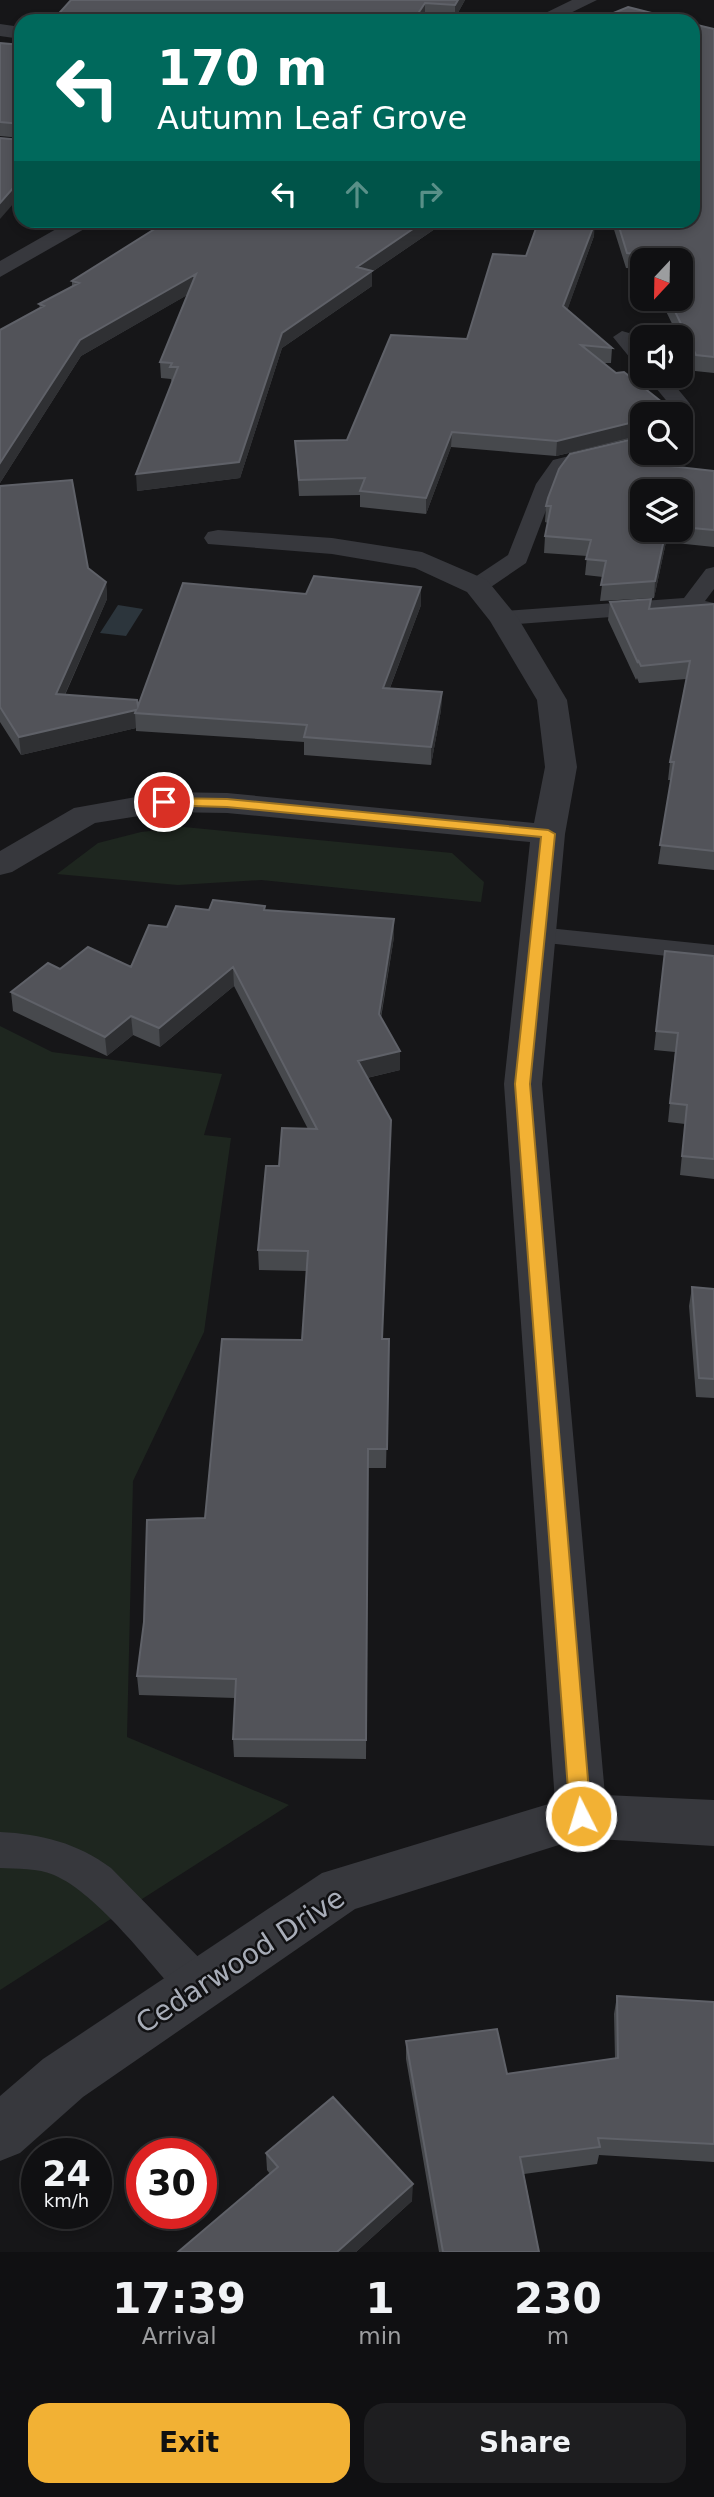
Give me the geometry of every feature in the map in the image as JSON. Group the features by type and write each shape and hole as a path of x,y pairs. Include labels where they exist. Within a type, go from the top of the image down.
{"street":[{"path":"554,14 587,0"},
{"path":"0,270 75,228"},
{"path":"218,538 332,546 422,561 477,586 503,618 552,700 561,767 548,834 523,1084 581,1816"},
{"path":"1,864 86,815 164,802 227,803 548,834"},
{"name":"Cedarwood Drive","path":"0,2133 63,2078 340,1890 581,1816 714,1823"}],"lane":[{"path":"622,337 630,346"},
{"path":"666,388 678,402"},
{"path":"477,586 518,558 546,484 560,464 630,447"},
{"path":"691,604 714,574"},
{"path":"503,618 691,604 714,610"},
{"path":"538,935 714,953"},
{"path":"0,1850 27,1851 65,1860 96,1880 198,1986"}],"shaded area":[{"path":"118,605 143,609 126,636 100,633"},
{"path":"184,827 452,853 484,882 481,902 261,880 178,885 57,874 98,843 141,832"},
{"path":"0,1026 52,1052 222,1074 204,1135 231,1138 204,1332 133,1481 127,1737 289,1805 0,1990"}],"building":[{"path":"71,0 458,0 455,5 425,3 418,14 58,14"},
{"path":"628,7 656,14 611,14"},
{"path":"700,26 714,29 714,357 696,355 693,349 693,325 682,325 675,312 693,312 693,248 630,248 630,253 627,253 619,228 700,228"},
{"path":"0,43 14,44 14,123 0,122"},
{"path":"0,138 14,139 14,187 0,203"},
{"path":"156,228 414,228 357,267 372,271 282,333 239,462 136,474 178,367 170,367 172,363 160,362 196,274 80,340 0,463 0,330 44,306 39,304 79,283 72,281"},
{"path":"536,228 593,228 563,306 612,348 581,345 616,373 624,372 630,377 630,388 644,388 662,402 630,402 630,423 557,441 452,432 426,498 360,491 365,478 299,480 295,441 347,440 391,335 467,339 493,254 526,256"},
{"path":"630,440 630,465 660,465 714,471 714,530 693,528 693,479 630,479 630,542 663,542 655,581 601,585 606,561 586,559 591,540 545,536 551,506 546,506 548,498 559,469 570,454"},
{"path":"72,480 88,568 106,582 56,694 137,700 138,706 183,583 306,594 314,576 421,587 383,688 442,692 431,747 304,737 307,725 135,713 136,710 19,737 0,707 0,486"},
{"path":"651,599 649,609 714,604 714,851 660,845 674,762 670,762 690,661 641,666 610,602"},
{"path":"213,900 265,906 264,910 394,919 379,1014 400,1051 358,1061 391,1120 382,1339 389,1339 387,1449 368,1449 366,1740 233,1739 236,1679 137,1676 144,1622 147,1520 205,1518 222,1339 302,1340 308,1251 258,1250 266,1166 279,1166 282,1128 317,1129 233,967 159,1028 131,1016 105,1037 11,992 48,963 60,969 88,947 131,967 149,925 167,927 176,906 209,910"},
{"path":"665,951 714,956 714,1159 682,1156 687,1105 670,1103 678,1033 656,1031"},
{"path":"692,1287 714,1289 714,1379 699,1378"},
{"path":"617,1996 714,2002 714,2144 598,2138 600,2147 520,2157 539,2252 443,2252 406,2041 497,2029 507,2074 618,2058"},
{"path":"333,2097 413,2184 337,2252 178,2252 205,2229 217,2229 217,2219 278,2167 266,2153"}],"route":[{"path":"164,802 227,803 548,834 523,1084 538,1304 581,1816"}]}
